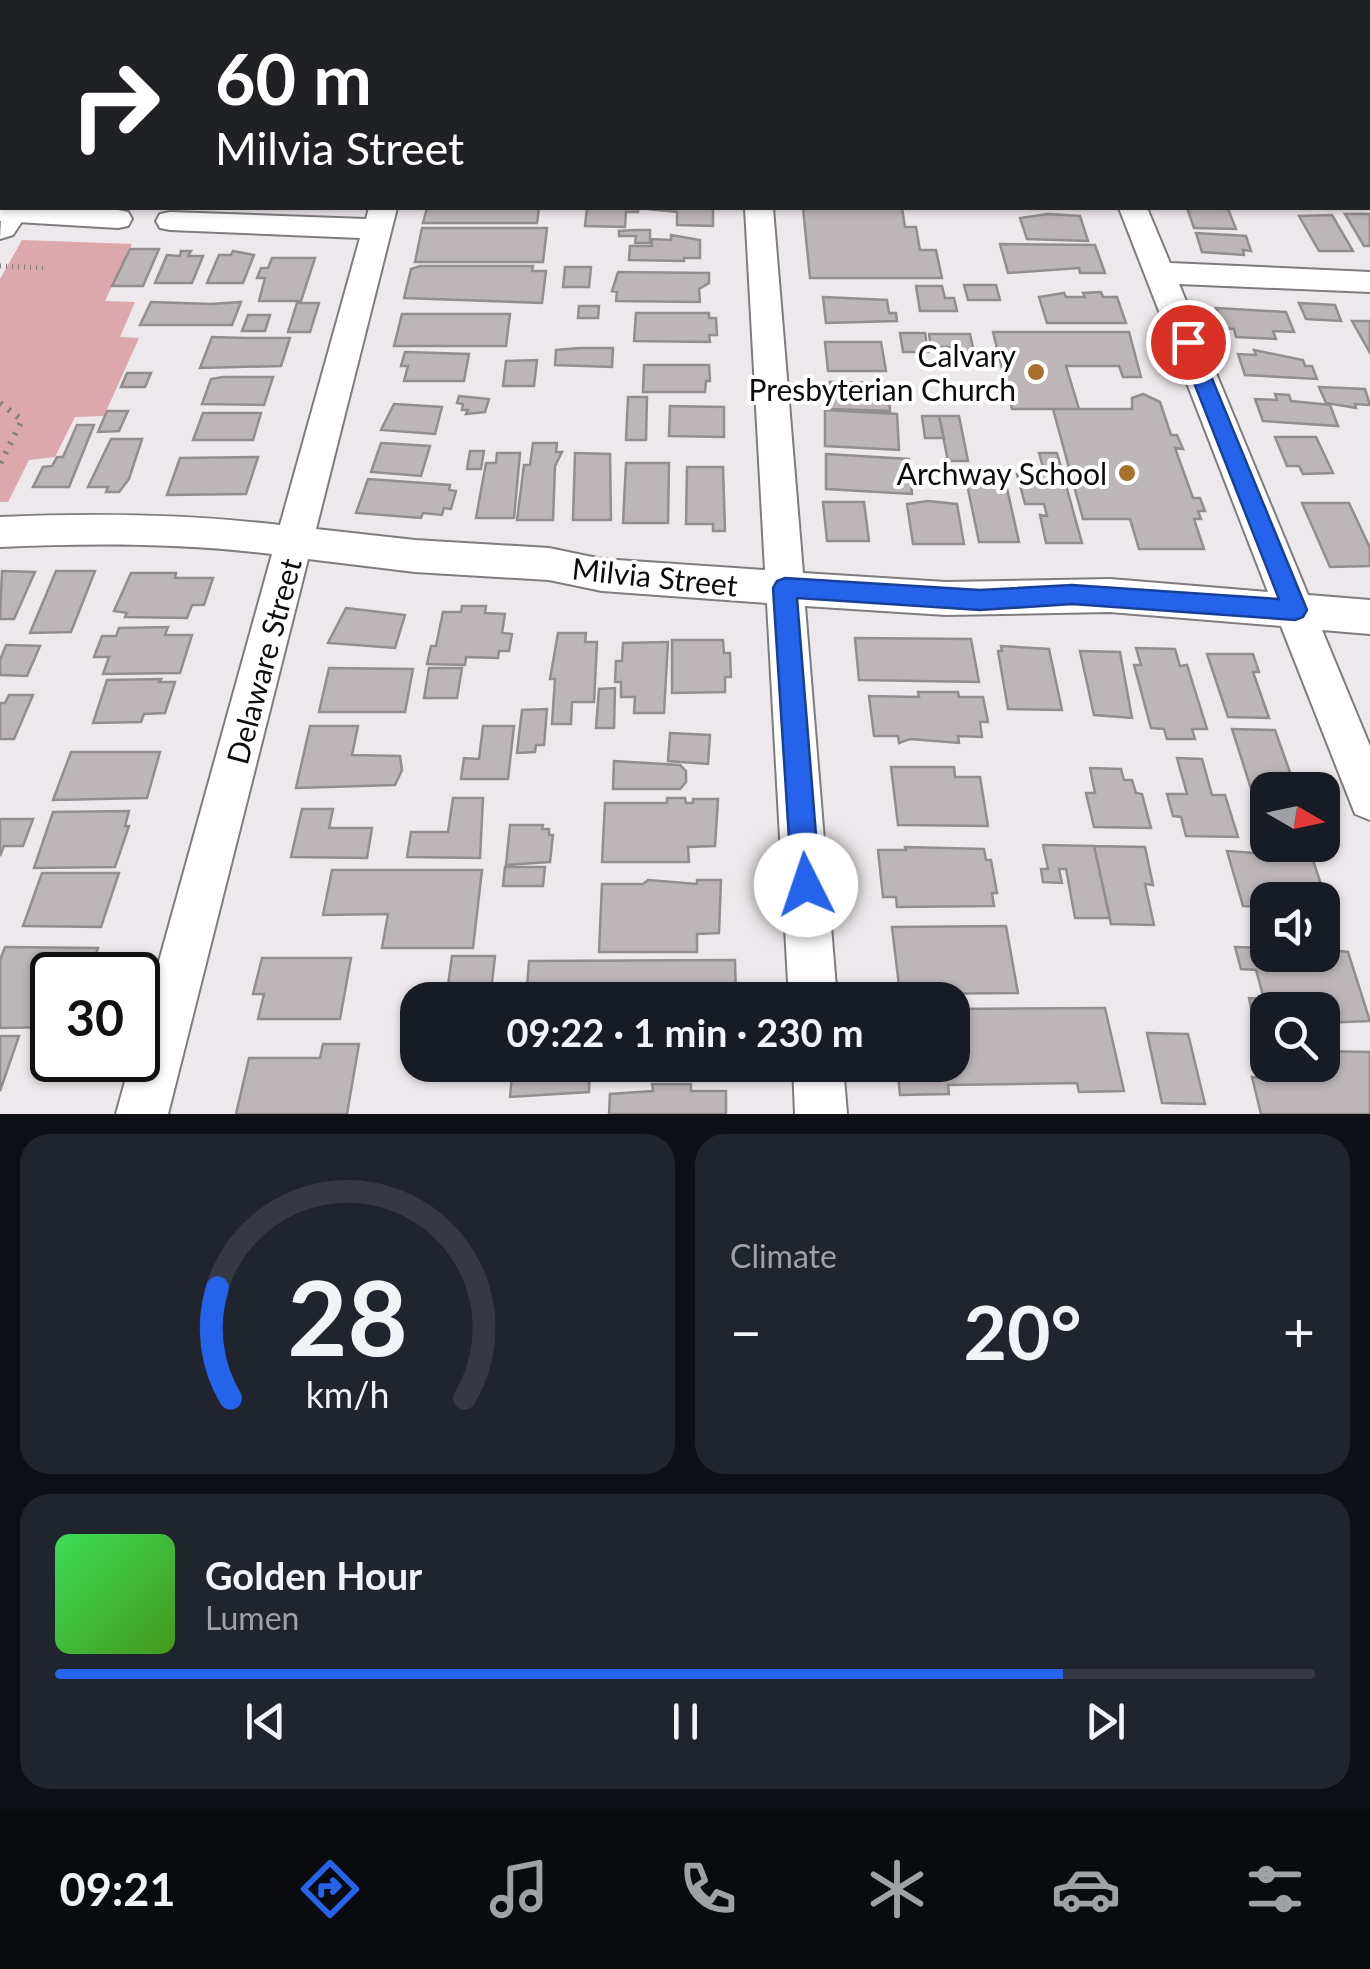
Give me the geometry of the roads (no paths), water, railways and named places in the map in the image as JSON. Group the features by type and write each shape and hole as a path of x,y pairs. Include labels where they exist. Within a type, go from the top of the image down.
{"street":[{"path":"759,210 813,982"},
{"path":"1135,210 1370,799"},
{"path":"5,215 118,218"},
{"path":"170,221 381,218"},
{"name":"Delaware Street","path":"142,1114 381,218"},
{"path":"1160,273 1370,282"},
{"name":"Milvia Street","path":"0,532 166,528 549,564 602,576 980,600 1072,594 1370,617"},
{"path":"819,1082 821,1114"}],"place":[{"name":"Calvary Presbyterian Church","path":"1036,372"},
{"name":"Archway School","path":"1127,473"}]}
